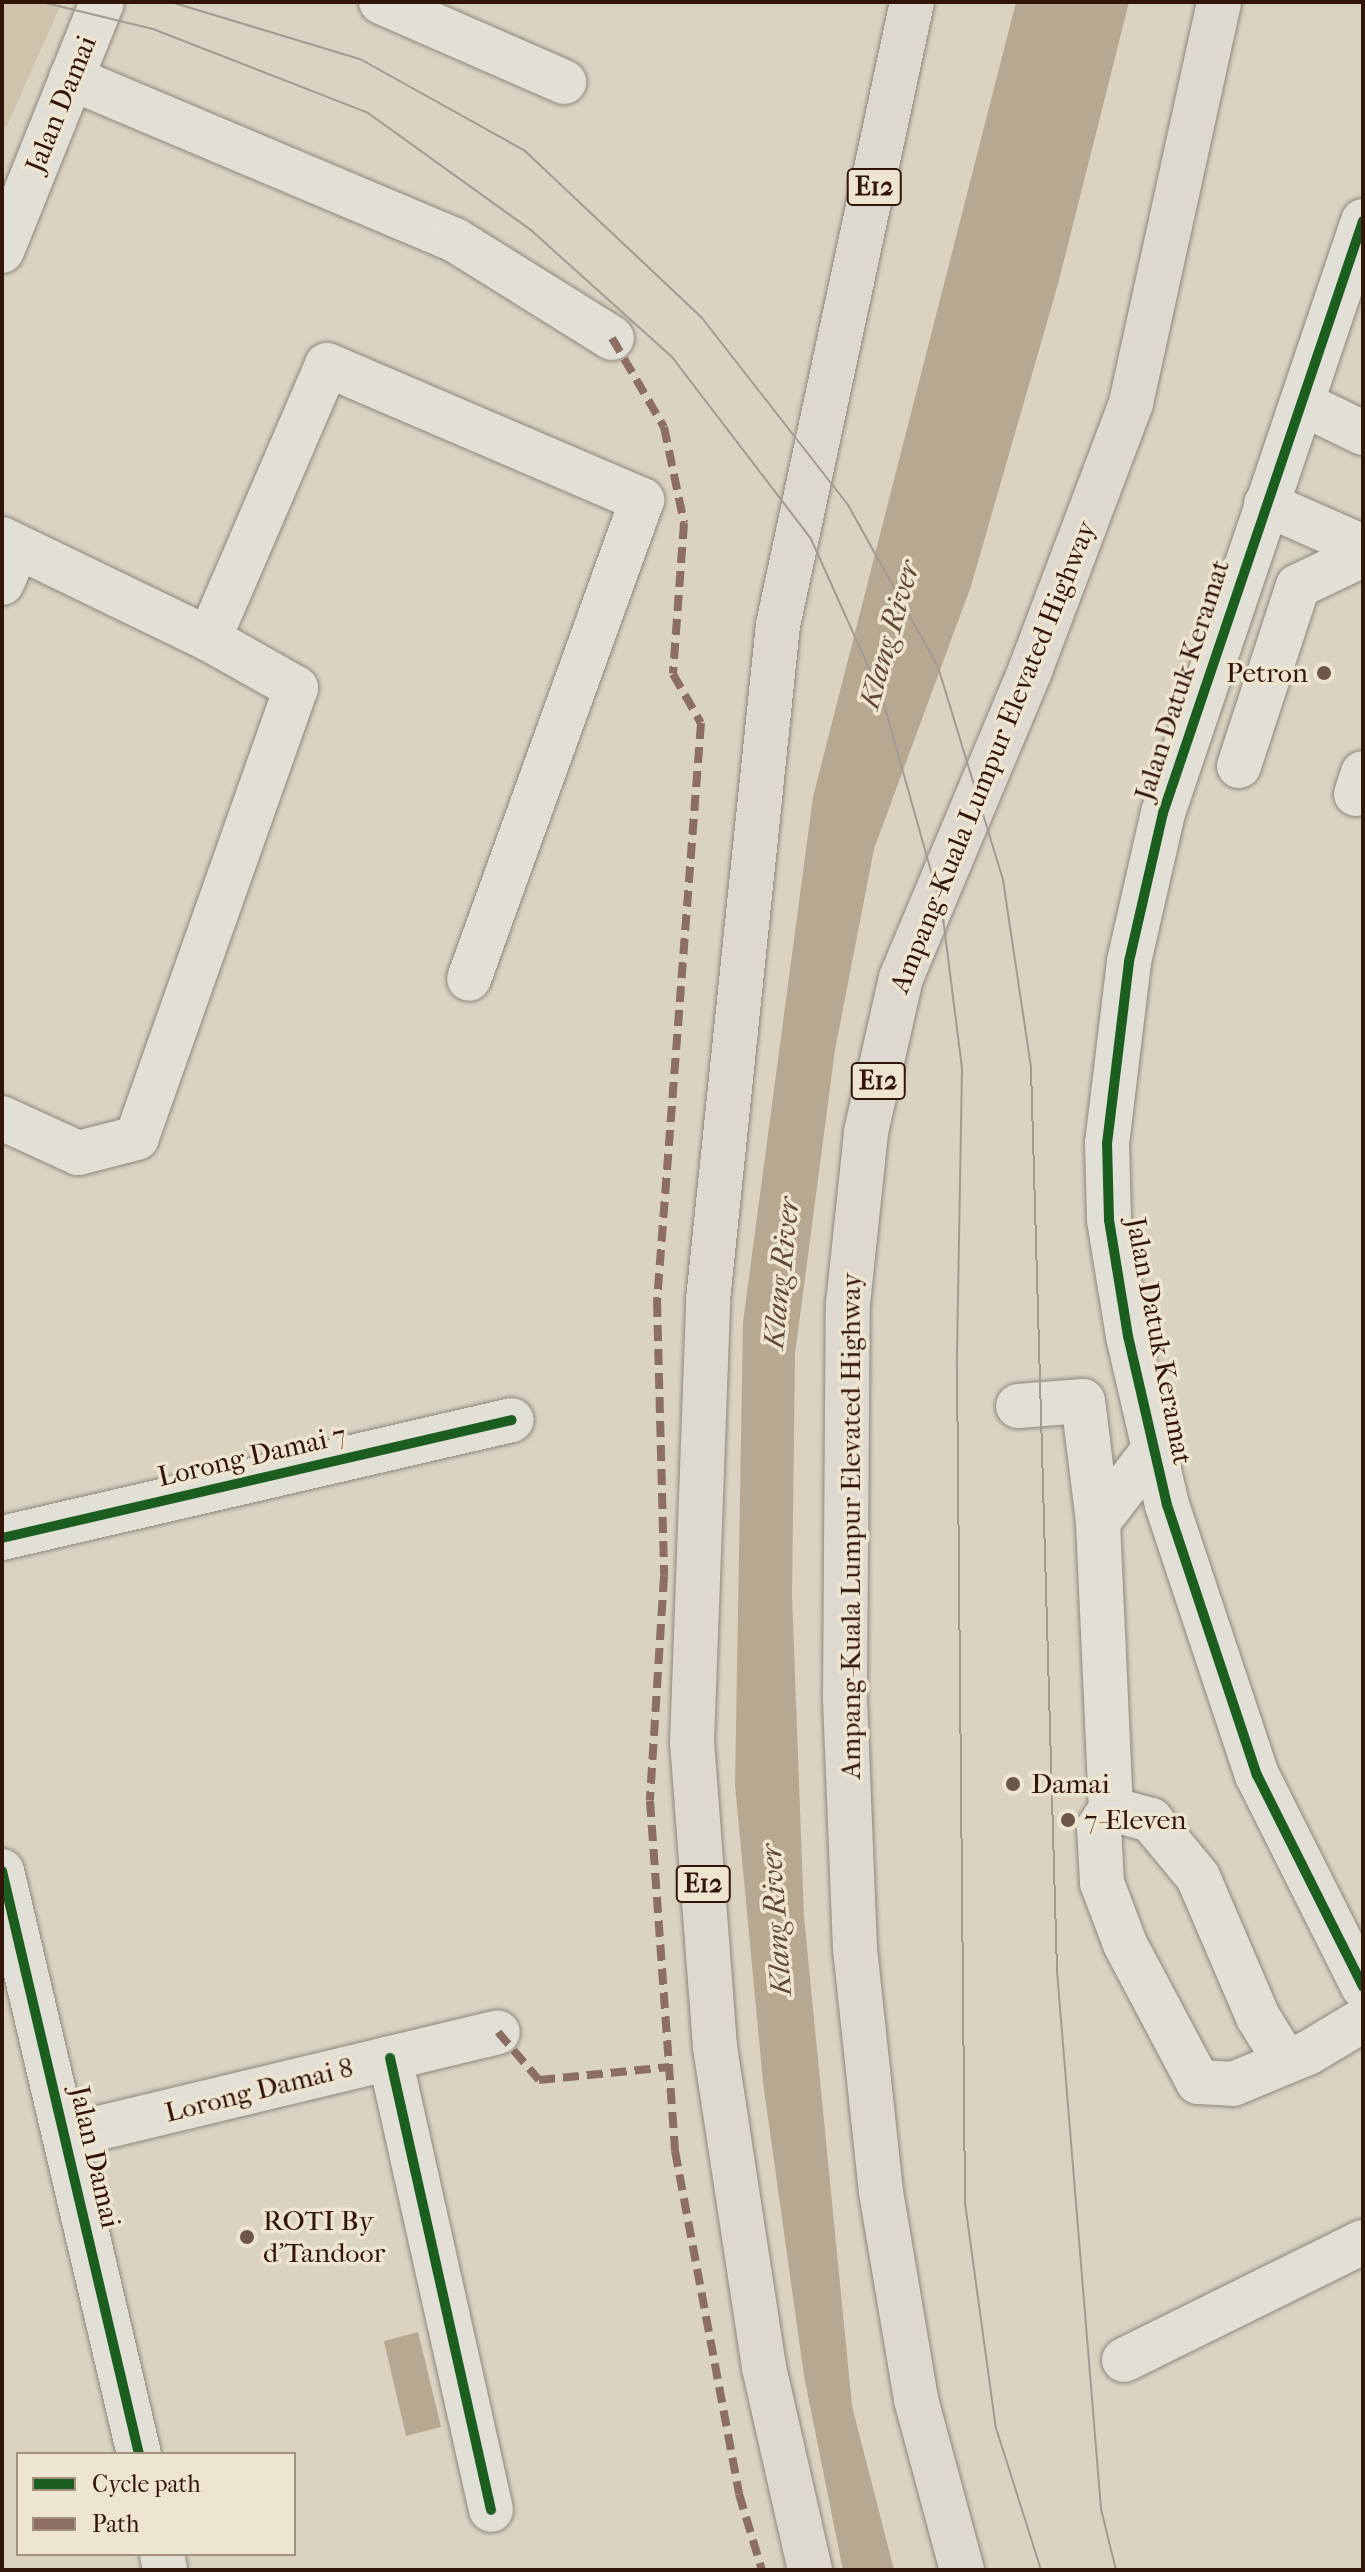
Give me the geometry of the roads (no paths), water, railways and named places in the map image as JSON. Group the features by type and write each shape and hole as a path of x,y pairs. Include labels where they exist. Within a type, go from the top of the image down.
{"highway":[{"name":"E12","path":"810,2570 764,2367 715,2047 692,1743 708,1300 778,625 912,2"},
{"name":"Ampang-Kuala Lumpur Elevated Highway","path":"962,2570 914,2384 881,2192 855,1948 845,1695 848,1304 866,1132 901,978 1031,668 1131,403 1219,2"}],"street":[{"name":"Jalan Damai","path":"2,251 18,162 71,78 102,2"},
{"path":"381,2 564,82"},
{"path":"71,78 455,240 612,338"},
{"name":"Jalan Datuk Keramat","path":"1363,221 1303,404 1204,679 1163,813 1129,962 1107,1143 1109,1220 1167,1505 1257,1775 1363,1987"},
{"path":"209,639 327,365 642,500 469,979"},
{"path":"1303,404 1363,433"},
{"path":"1266,504 1363,547"},
{"path":"1239,766 1298,586 1363,555"},
{"path":"2,1118 78,1153 137,1138 296,688 209,639 7,557"},
{"path":"1204,679 1264,692"},
{"path":"1018,1406 1083,1401 1098,1522 1111,1809 1099,1827 1102,1883 1125,1944 1198,2082 1233,2084 1284,2059 1308,2053 1363,2020"},
{"name":"Lorong Damai 7","path":"2,1538 512,1420"},
{"path":"1098,1522 1155,1448"},
{"path":"1111,1809 1151,1820 1198,1877 1258,2017 1284,2059"},
{"name":"Jalan Damai","path":"2,1871 139,2452"},
{"name":"Lorong Damai 8","path":"66,2136 498,2032"},
{"path":"390,2058 491,2510"},
{"path":"1124,2360 1363,2242"}],"water":[{"name":"Klang River","path":"1016,2 1129,2 1058,284 971,586 874,849 835,1050 795,1354 792,1595 804,1917 852,2406 894,2570 843,2570 804,2376 763,2082 735,1785 743,1322 813,797"},
{"path":"418,2332 441,2427 406,2436 384,2341"}],"tram line":[{"path":"42,2 153,29 368,113 532,231 672,357 811,539 882,697 942,910 962,1068 957,1368 965,2203 996,2428 1041,2570"},
{"path":"171,2 360,59 525,151 702,318 848,505 938,667 1003,880 1031,1068 1057,1971 1101,2509 1116,2570"}],"place":[{"name":"Petron","path":"1324,673"},
{"name":"Damai","path":"1013,1784"},
{"name":"7-Eleven","path":"1068,1820"},
{"name":"ROTI By d'Tandoor","path":"247,2237"}]}
